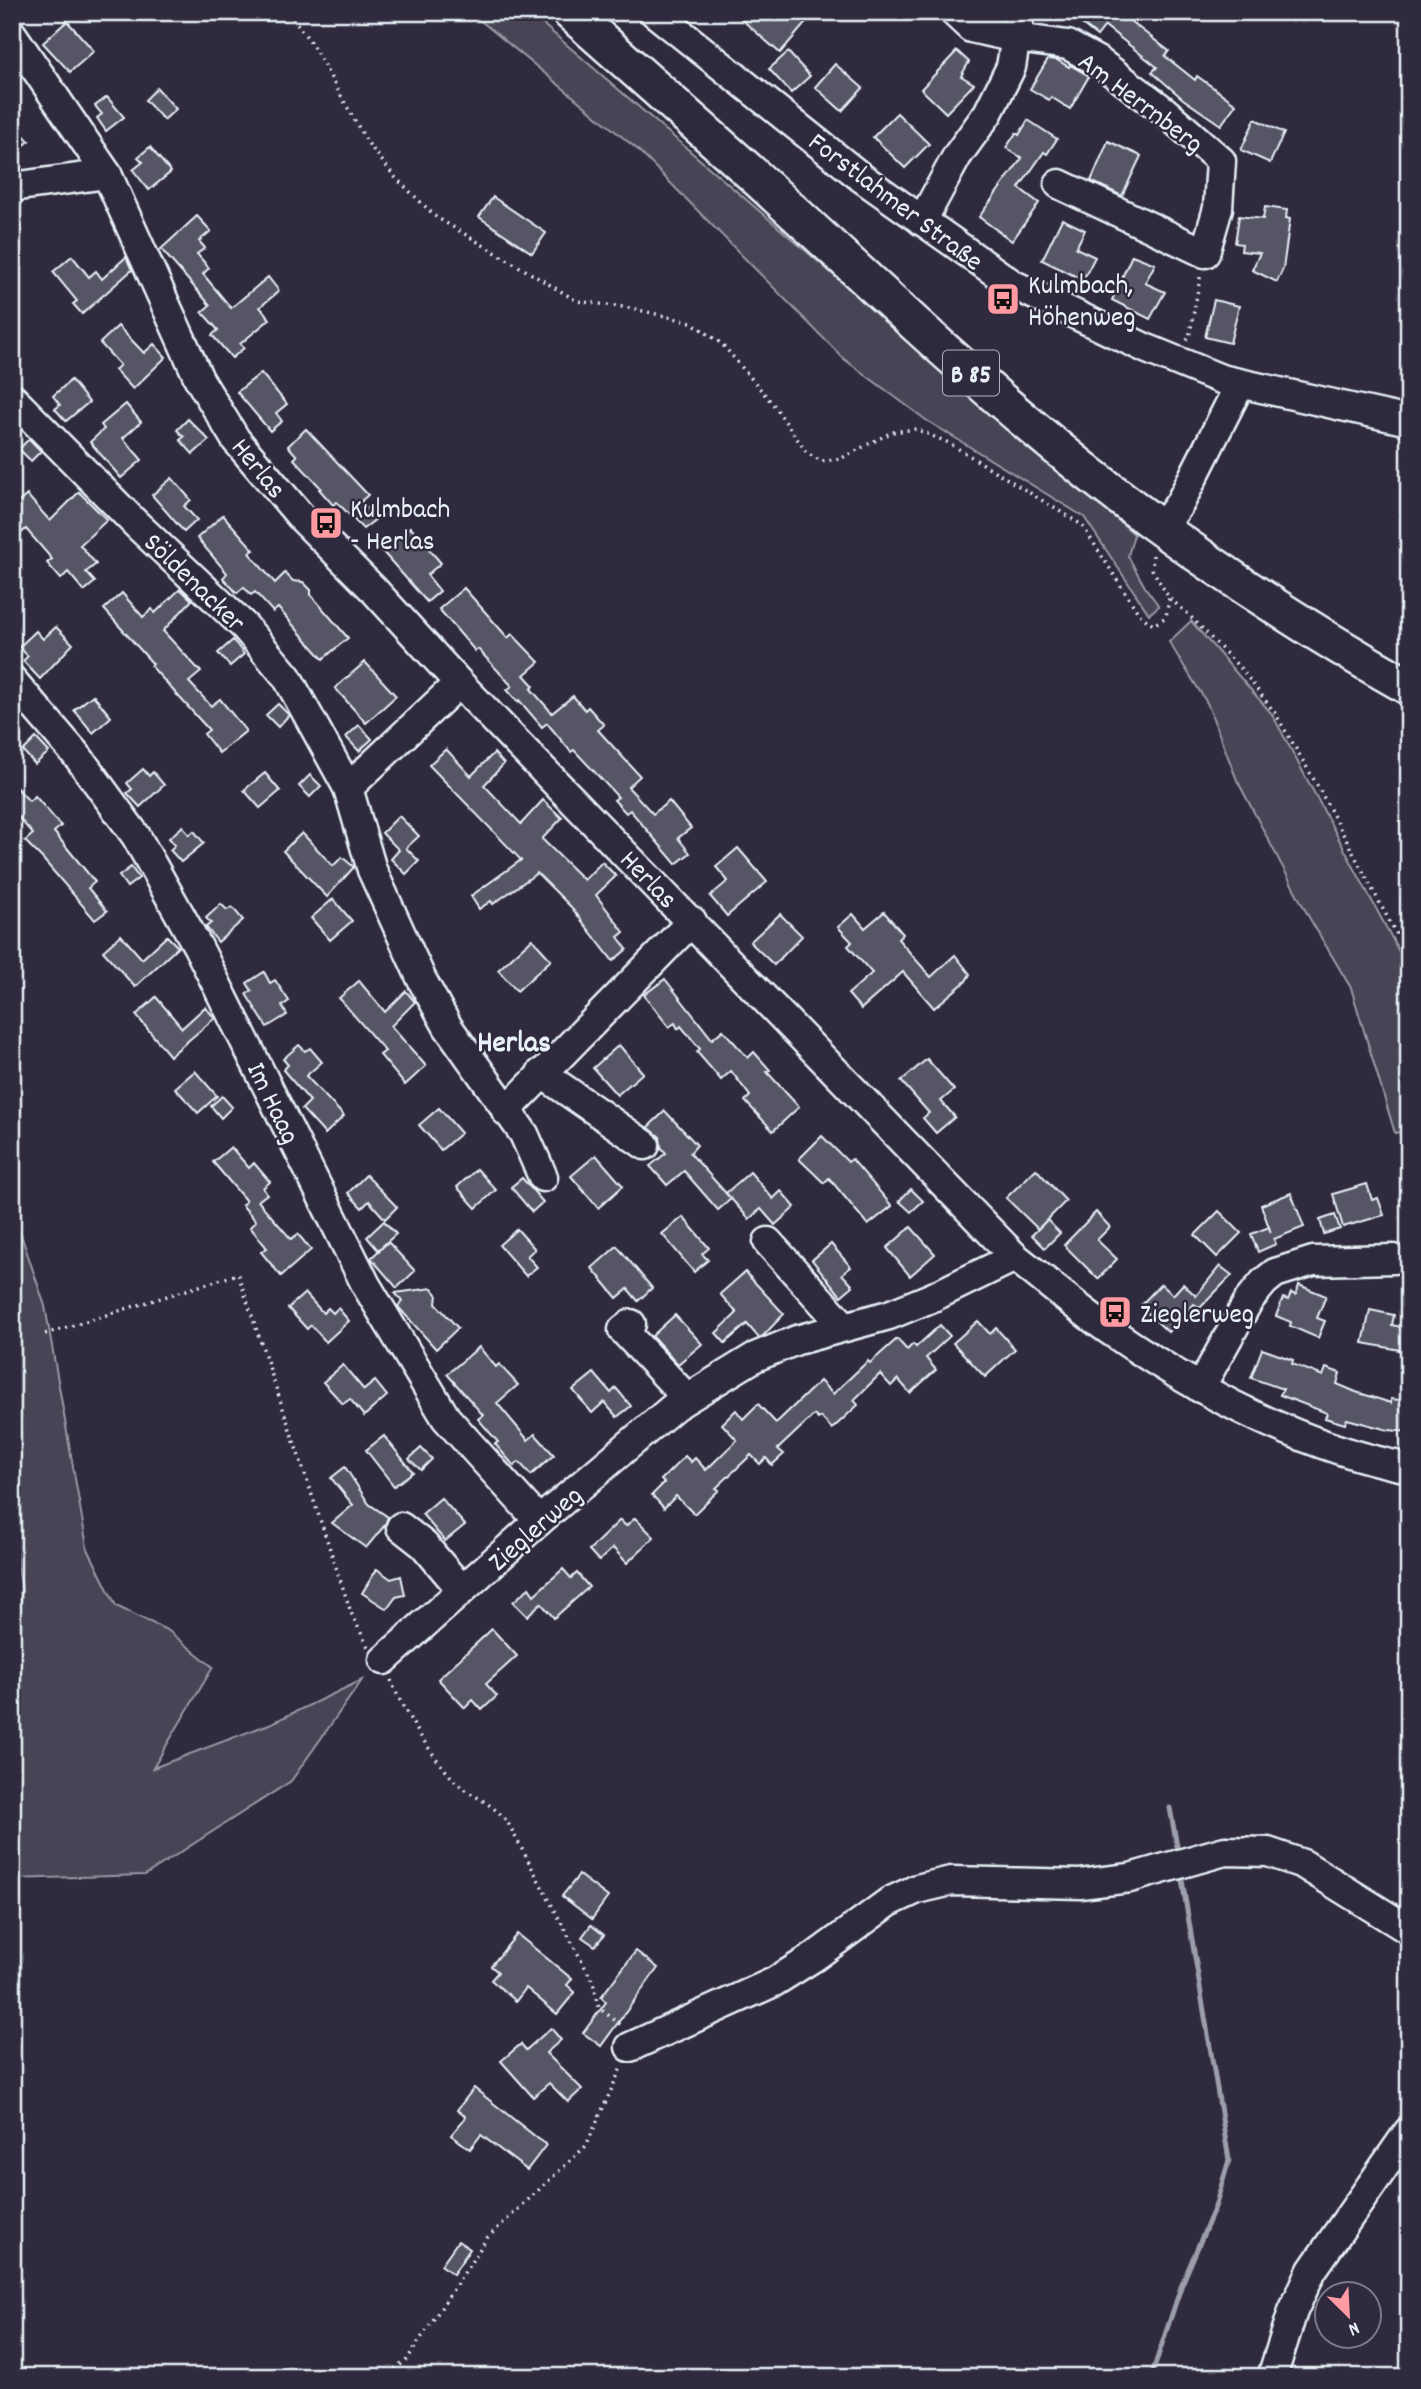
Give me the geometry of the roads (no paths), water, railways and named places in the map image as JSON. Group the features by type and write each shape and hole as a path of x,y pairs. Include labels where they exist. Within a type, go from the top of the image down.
{"main road":[{"name":"B 85","path":"570,12 742,164 896,308 1056,447 1165,530 1321,637 1409,687"}],"street":[{"name":"Forstlahmer Straße","path":"654,12 862,178 1012,284 1157,353 1220,379 1409,421"},
{"path":"922,221 957,156 988,113 1012,67 1018,25 971,28 954,12"},
{"name":"Am Herrnberg","path":"1018,25 1068,45 1099,62 1163,110 1221,161 1218,208 1205,253 1059,184"},
{"name":"Herlas","path":"12,34 107,174 199,379 236,440 302,518 373,589 459,683 1015,1257 1108,1329 1200,1388 1303,1437 1409,1468"},
{"path":"12,187 107,174"},
{"path":"1165,530 1240,384"},
{"name":"Söldenacker","path":"12,398 135,523 199,582 268,653 287,677 348,788 372,870 416,968 448,1027 524,1134 543,1177"},
{"name":"Im Haag","path":"12,680 79,758 136,836 198,947 366,1285 446,1418 539,1521"},
{"path":"348,788 459,683"},
{"name":"Herlas","path":"541,1073 692,921"},
{"path":"506,1111 541,1073 645,1144"},
{"path":"768,1242 844,1326"},
{"name":"Zieglerweg","path":"384,1660 539,1521 687,1398 755,1357 797,1340 889,1315 1015,1257"},
{"path":"1200,1388 1249,1300 1275,1273 1313,1261 1394,1259"},
{"path":"631,1324 623,1330 687,1398"},
{"path":"401,1527 424,1545 462,1590"},
{"path":"636,2044 774,1982 814,1957 889,1902 917,1889 951,1881 1080,1884 1130,1878 1224,1851 1268,1852 1303,1864 1409,1930"},
{"path":"1272,2377 1293,2311 1312,2270 1409,2131"}],"waterway":[{"path":"1170,1808 1178,1852"},
{"path":"1151,2377 1182,2284 1215,2207 1229,2160 1182,1880"}],"place":[{"name":"Kulmbach, Höhenweg","path":"1003,299"},
{"name":"Kulmbach - Herlas","path":"326,523"},
{"name":"Zieglerweg","path":"1115,1312"}],"district":[{"name":"Herlas","path":"514,1041"}]}
